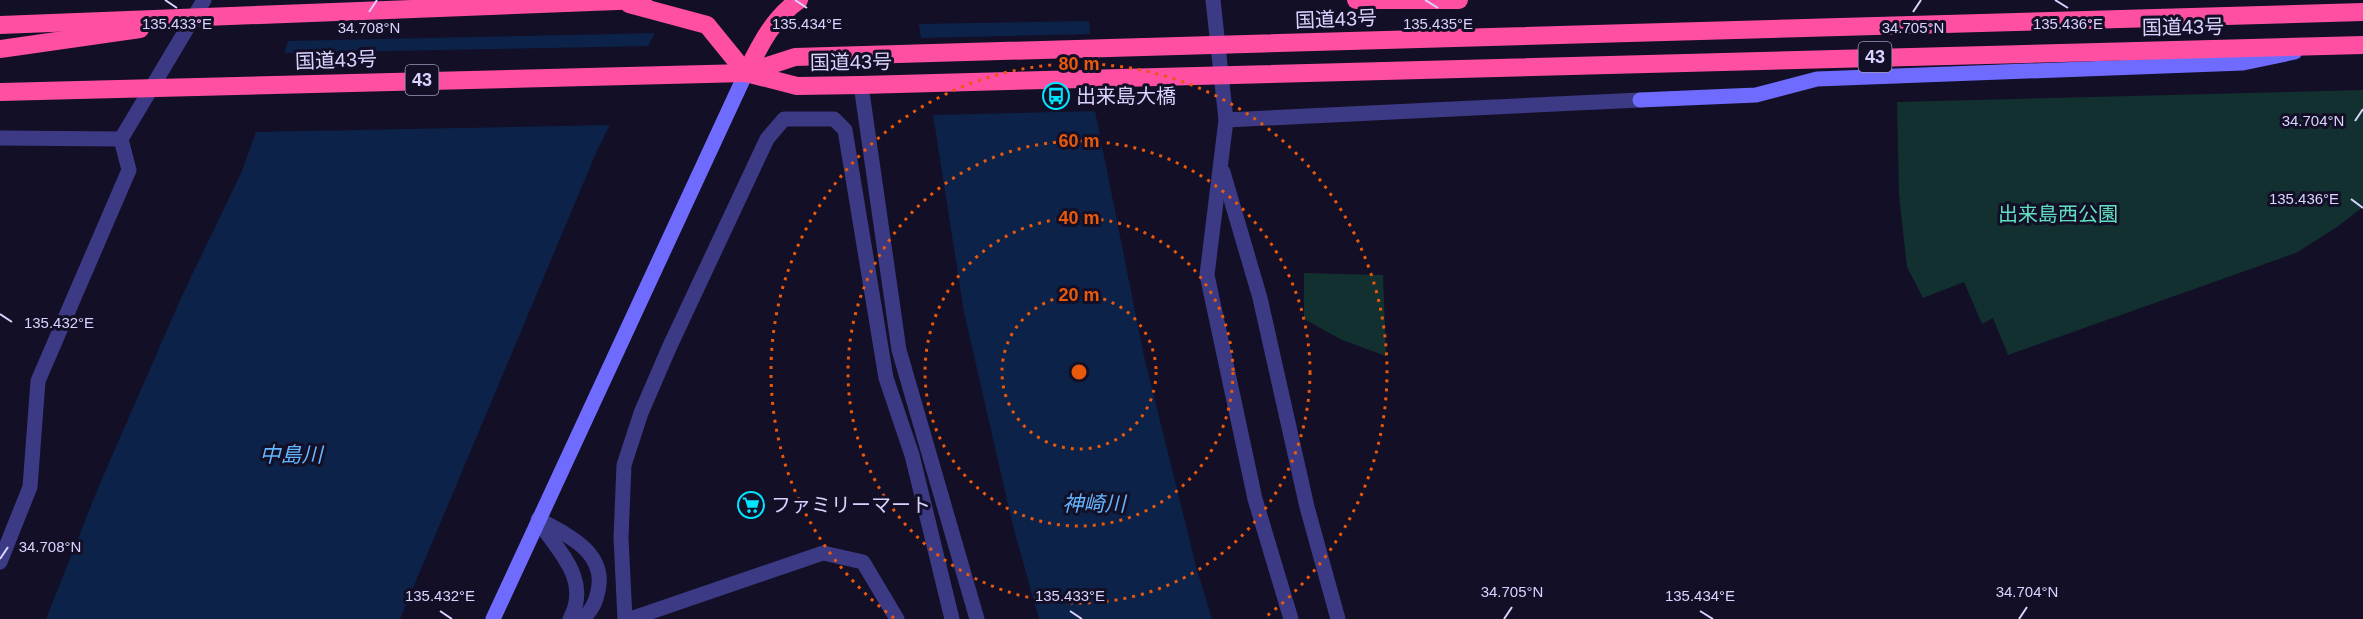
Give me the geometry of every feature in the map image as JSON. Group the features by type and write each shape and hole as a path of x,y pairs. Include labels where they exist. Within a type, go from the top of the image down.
{"highway":[{"path":"0,49 152,27 271,0"},
{"path":"0,23 30,24 643,0"},
{"path":"616,1 707,25 746,73 767,31 785,10 799,0"},
{"name":"国道43号","path":"1356,0 1459,0"},
{"name":"国道43号","path":"746,73 795,57 2363,12"},
{"name":"国道43号","path":"0,92 746,73 797,86 861,85 2363,45"}],"street":[{"path":"0,561 30,487 38,381 129,170 121,139 204,0"},
{"path":"1213,0 1226,120 1207,275 1256,499 1291,619"},
{"path":"1226,120 1756,95 1817,79 2243,63 2327,46"},
{"path":"493,619 746,73"},
{"path":"861,85 899,350 977,619"},
{"path":"625,619 621,538 624,465 641,413 767,139 784,119 834,119 845,130 886,378 912,455 952,619"},
{"path":"0,138 121,139"},
{"path":"1221,165 1260,298 1307,507 1338,619"},
{"path":"538,519 587,549 599,570 600,580 596,600 582,619"},
{"path":"538,519 573,571 577,587 576,605 570,619"},
{"path":"592,557 608,556 615,551 621,538"},
{"path":"630,619 823,553 863,562 897,619"}],"green space":[{"name":"出来島西公園","path":"2363,90 2363,207 2296,253 2008,355 1993,318 1982,324 1964,282 1923,298 1907,267 1899,195 1897,102"},
{"path":"1304,273 1383,275 1386,356 1342,340 1304,319"}],"water":[{"name":"中島川","path":"303,0 671,0 596,153 400,619 46,619 98,488 181,298 242,171"},
{"name":"神崎川","path":"915,0 1088,0 1095,111 1144,356 1196,566 1212,619 1039,619 1013,526 964,312"}],"pier":[{"path":"300,0 674,0 658,33 285,41"},
{"path":"912,0 1091,0 1092,21 916,24"},
{"path":"1093,34 1098,111 931,115 919,38"},
{"path":"652,46 613,125 252,132 281,53"}],"place":[{"name":"出来島大橋","path":"1056,96"},
{"name":"ファミリーマート","path":"751,505"}]}
